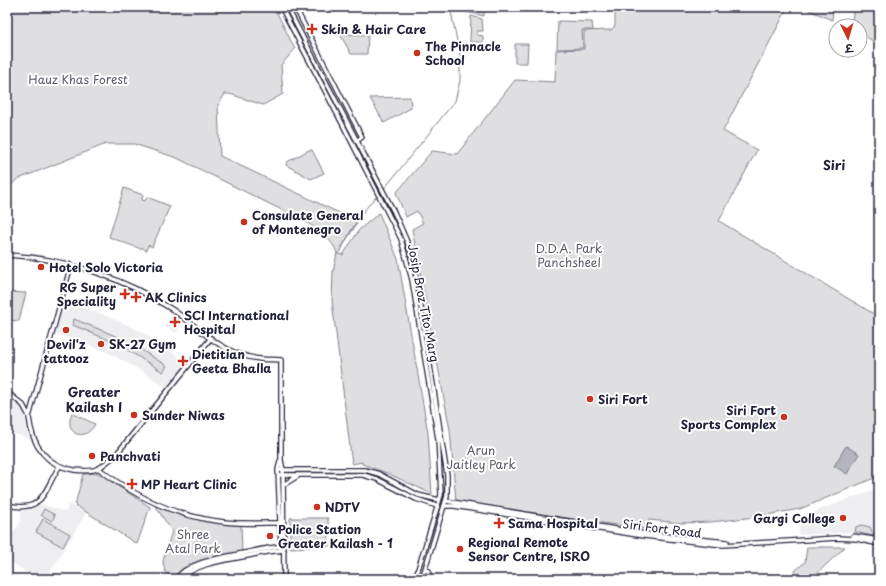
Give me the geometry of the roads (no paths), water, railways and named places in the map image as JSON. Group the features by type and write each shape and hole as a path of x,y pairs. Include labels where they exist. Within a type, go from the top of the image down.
{"street":[{"name":"Josip Broz Tito Marg","path":"281,7 401,239 412,280 438,439 441,495 415,579"},
{"name":"Josip Broz Tito Marg","path":"287,7 358,140 411,251 417,281 447,478 446,501 422,579"},
{"path":"295,7 362,137 358,140"},
{"path":"7,255 47,260 71,265 107,276 142,292 172,310 228,349 256,359 281,360 283,548"},
{"path":"29,417 71,265"},
{"path":"7,392 23,404 29,417 32,434 43,454 59,466 80,470 98,468 114,457 212,338"},
{"path":"281,460 278,475 284,579"},
{"path":"7,505 24,507 39,502 59,466"},
{"path":"98,468 129,490 154,503 179,513 226,522 280,523"},
{"path":"278,470 365,470 418,495 439,500"},
{"path":"372,477 373,473"},
{"path":"278,475 363,474 372,477 416,500 437,506"},
{"path":"440,478 442,474 445,474 447,478"},
{"path":"283,485 299,475"},
{"name":"Siri Fort Road","path":"446,501 646,534 725,542 840,536 860,536 879,540"},
{"name":"Siri Fort Road","path":"444,506 454,506 644,536 723,545 837,538 857,539 879,544"},
{"path":"177,579 188,569 204,562 266,548 283,548"},
{"path":"424,570 430,572 428,579"}],"waterway":[{"path":"384,189 455,101 460,81 460,55 450,7"},
{"path":"340,253 347,237 356,223 377,196"}],"place":[{"name":"Skin & Hair Care","path":"312,29"},
{"name":"The Pinnacle School","path":"417,53"},
{"name":"Consulate General of Montenegro","path":"244,222"},
{"name":"Hotel Solo Victoria","path":"41,267"},
{"name":"RG Super Speciality","path":"125,294"},
{"name":"AK Clinics","path":"136,297"},
{"name":"SCI International Hospital","path":"175,322"},
{"name":"Devil'z tattooz","path":"66,330"},
{"name":"SK-27 Gym","path":"101,344"},
{"name":"Dietitian Geeta Bhalla","path":"183,361"},
{"name":"Siri Fort","path":"590,399"},
{"name":"Sunder Niwas","path":"134,415"},
{"name":"Siri Fort Sports Complex","path":"784,417"},
{"name":"Panchvati","path":"92,456"},
{"name":"MP Heart Clinic","path":"132,484"},
{"name":"NDTV","path":"317,507"},
{"name":"Gargi College","path":"843,518"},
{"name":"Sama Hospital","path":"499,523"},
{"name":"Police Station Greater Kailash - 1","path":"270,536"},
{"name":"Regional Remote Sensor Centre, ISRO","path":"460,549"}],"district":[{"name":"Siri","path":"834,164"},
{"name":"Greater Kailash I","path":"94,398"}],"park label":[{"name":"Hauz Khas Forest","path":"78,79"},
{"name":"D.D.A. Park Panchsheel","path":"569,255"},
{"name":"Arun Jaitley Park","path":"481,457"},
{"name":"Shree Atal Park","path":"193,541"}]}
